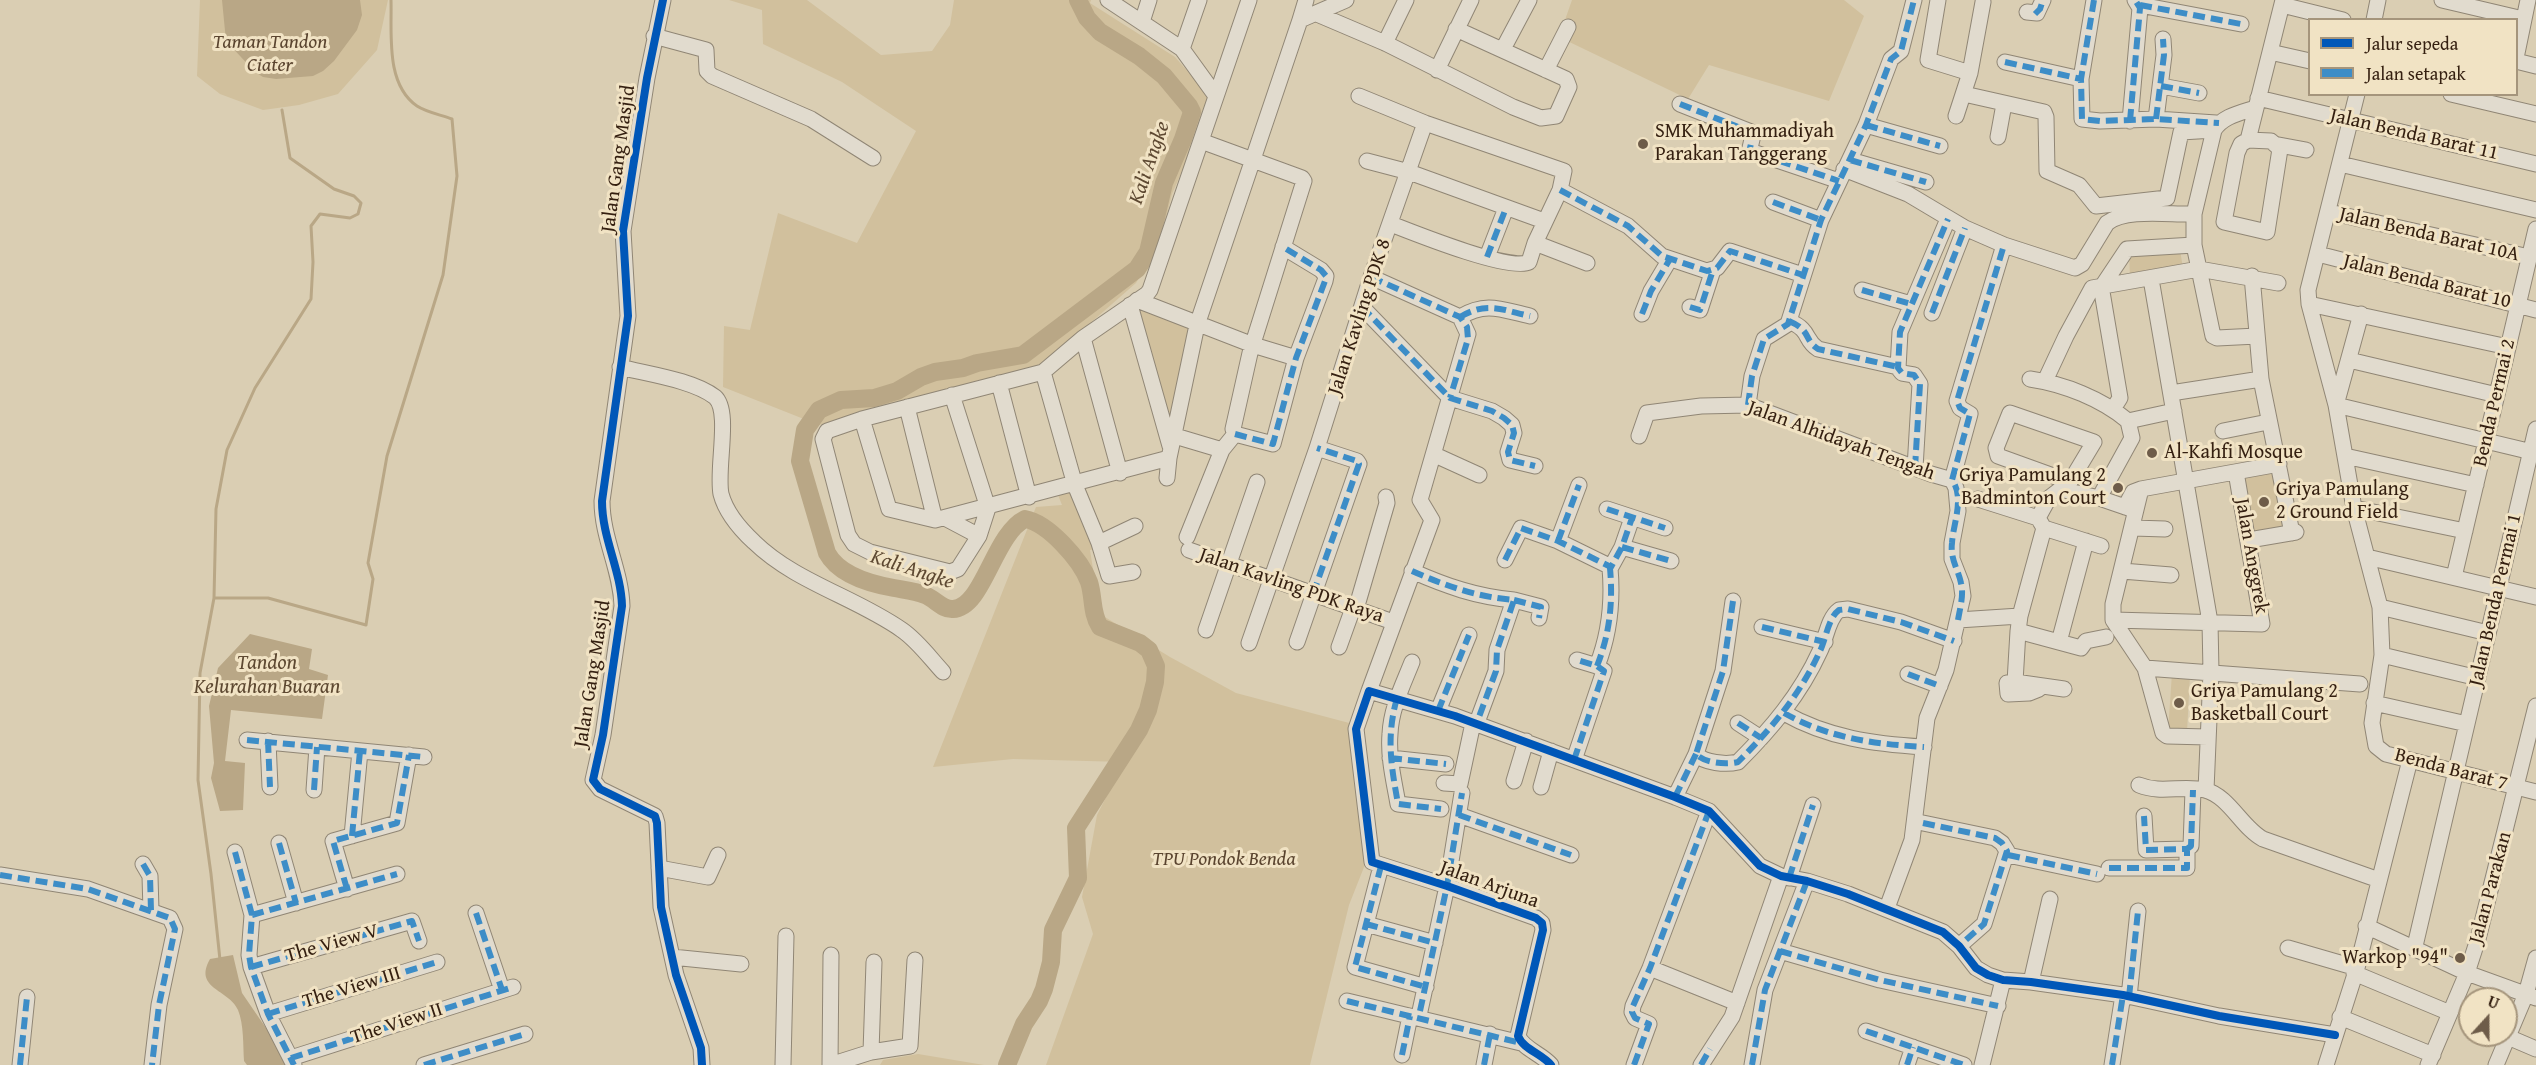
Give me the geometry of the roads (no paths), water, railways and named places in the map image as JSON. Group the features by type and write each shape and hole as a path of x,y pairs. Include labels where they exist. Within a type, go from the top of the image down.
{"street":[{"name":"Jalan Gang Masjid","path":"663,0 654,36 623,231 629,305 617,406 603,486 602,511 610,551 621,586 622,606 603,735 593,780 596,787 655,816 661,907 680,988 701,1048 702,1065"},
{"path":"1108,0 1182,49 1216,96"},
{"path":"1142,22 1149,0"},
{"path":"1182,49 1199,0"},
{"path":"952,395 988,508 979,536 958,569 950,572 870,552 854,544 848,535 823,439 830,428 862,418 907,407 952,395 1043,372 1083,338 1150,290 1249,0"},
{"path":"1167,478 1197,325 1306,0"},
{"path":"1300,20 1346,0"},
{"path":"1385,43 1406,0"},
{"path":"1437,70 1471,0"},
{"path":"1503,49 1529,0"},
{"path":"1748,405 1752,376 1764,339 1787,326 1821,220 1866,124 1892,59 1901,51 1914,0"},
{"path":"1938,0 1928,60 1970,74"},
{"path":"2027,12 2037,13 2043,0"},
{"path":"2094,0 2081,78 2082,119 2130,121 2156,119 2217,127"},
{"path":"2374,18 2378,0"},
{"path":"2442,0 2523,19"},
{"path":"2518,52 2528,0"},
{"path":"1956,116 1970,74 1983,2"},
{"path":"2248,140 2283,2 2336,18"},
{"path":"2130,121 2137,3 2241,24"},
{"path":"1317,14 1385,43 1513,107 1546,119 1556,116 1569,82 1566,79 1456,29"},
{"path":"1546,70 1568,27"},
{"path":"654,36 706,50 707,71 712,76 813,113 873,158"},
{"path":"2156,119 2161,86 2163,39"},
{"path":"2270,52 2308,61"},
{"path":"2518,59 2536,66"},
{"path":"2005,62 2081,78"},
{"path":"2161,86 2199,93"},
{"path":"1964,94 2044,112 2047,171 2079,184 2096,206 2167,198 2181,132 2217,127 2256,103"},
{"path":"1359,96 1425,123 1564,171 1560,190 1544,221 1527,264 1519,265 1487,257 1391,224"},
{"path":"2357,96 2310,280 2309,304 2508,347"},
{"path":"2460,96 2536,114"},
{"name":"Jalan Benda Barat 11","path":"2256,103 2351,120 2536,164"},
{"path":"1680,104 1751,132 1753,135 1750,148 1753,152 1844,170 1926,182"},
{"path":"1998,137 2004,104"},
{"name":"Jalan Kavling PDK 8","path":"1249,643 1317,448 1371,277 1425,123"},
{"path":"1866,124 1940,146"},
{"path":"2217,127 2194,214 2194,245 2213,336 2217,338 2257,336"},
{"path":"2279,146 2280,153 2267,232 2224,222 2237,153 2241,144 2248,140 2271,141 2279,146 2306,150"},
{"path":"1201,141 1303,179 1252,345 1233,429 1235,434"},
{"path":"1367,161 1409,172 1544,221"},
{"path":"2340,164 2536,210"},
{"path":"1844,170 1908,194 1965,228 2004,244 2077,268 2112,219 2128,215 2194,214"},
{"path":"1560,190 1628,226 1654,252 1697,269 1713,270"},
{"path":"1773,202 1821,220"},
{"path":"1487,257 1506,208"},
{"name":"Jalan Benda Barat 10A","path":"2329,212 2529,257"},
{"path":"1915,468 1920,384 1914,375 1902,373 1898,367 1900,332 1948,219"},
{"path":"1932,314 1965,228"},
{"name":"Benda Permai 2","path":"2454,577 2536,229"},
{"path":"1535,243 1587,263"},
{"path":"1887,908 1912,840 1927,718 1940,686 1958,620 1962,596 1961,582 1952,559 1952,543 1958,511 1956,488 1952,480 1970,414 1960,408 1957,400 2004,244"},
{"path":"2113,409 2120,398 2102,286 2127,249 2194,245"},
{"path":"1235,434 1273,444 1296,358 1326,276 1321,270 1283,248"},
{"path":"1690,307 1700,310 1713,270 1730,251 1803,275"},
{"name":"Jalan Benda Barat 10","path":"2318,254 2536,310"},
{"path":"1642,314 1670,259"},
{"path":"2099,498 2132,438 2128,421 2113,409 2096,400 2038,380 2091,290 2102,286 2199,269 2252,276 2278,283"},
{"path":"2249,540 2294,532 2268,422 2261,379 2252,276"},
{"path":"1371,277 1460,316 1467,327 1468,339 1420,500 1432,520 1356,729 1377,864 1355,968 1426,987"},
{"path":"2144,816 2147,851 2187,849 2191,846 2208,737 2211,672 2210,622 2188,482 2151,279"},
{"path":"1862,290 1911,304"},
{"path":"1134,302 1252,345 1296,358"},
{"path":"1134,302 1172,448"},
{"name":"Benda Barat 7","path":"2309,304 2336,405 2354,508 2380,607 2382,655 2372,723 2376,746 2386,754 2536,792"},
{"path":"1362,307 1450,398 1504,418 1512,425 1514,433 1508,453 1510,460 1535,466"},
{"path":"1460,316 1479,307 1530,316"},
{"path":"2361,314 2336,405 2533,452"},
{"path":"1789,321 1804,329 1812,345 1818,349 1898,367"},
{"path":"1083,338 1120,473"},
{"path":"2349,360 2497,395"},
{"path":"620,367 689,385 716,398 722,407 724,418 718,474 722,496 734,521 755,543 784,565 901,629 943,672"},
{"path":"1043,372 1075,485 1099,543 1109,576 1133,572"},
{"path":"2171,393 2261,379"},
{"path":"999,383 1029,497"},
{"name":"Jalan Alhidayah Tengah","path":"1639,436 1648,412 1701,406 1748,405 1952,480"},
{"path":"907,407 940,519"},
{"path":"2128,421 2175,411"},
{"path":"2064,689 2042,687 2029,693 2008,694 2007,683 2015,682 2019,623 2041,523 2049,498 2065,485 2094,442 2010,413 1996,448 1998,456 2065,485 2131,509"},
{"path":"862,418 889,509 940,519 979,536"},
{"path":"2223,431 2268,422"},
{"name":"Jalan Benda Permai 1","path":"2415,946 2533,452 2536,429"},
{"path":"940,519 1120,473 1172,448 1222,450 1235,434"},
{"path":"1297,642 1359,464 1357,461 1317,448"},
{"name":"Jalan Kavling PDK Raya","path":"1222,450 1188,544 1229,565 1393,622"},
{"path":"1435,455 1479,475"},
{"path":"2345,456 2476,485"},
{"path":"2208,737 2167,736 2163,733 2145,668 2113,620 2113,604 2133,528 2131,509 2133,492 2279,464"},
{"name":"Jalan Anggrek","path":"2210,622 2263,623 2236,472"},
{"path":"1206,630 1257,482"},
{"path":"1558,541 1579,484"},
{"path":"1339,647 1354,609 1387,503 1386,497"},
{"path":"1978,499 2093,543 2060,642"},
{"path":"2354,508 2465,531"},
{"path":"1607,509 1665,528"},
{"path":"1597,666 1607,642 1612,598 1610,568 1622,547 1632,518"},
{"path":"1099,543 1135,526"},
{"path":"1504,560 1520,528 1558,541 1610,568"},
{"path":"2133,528 2165,529"},
{"path":"1622,547 1671,561"},
{"path":"2367,557 2536,597"},
{"path":"1412,571 1450,588 1489,598 1514,600 1541,607 1539,618"},
{"path":"2122,571 2171,575"},
{"path":"1444,783 1461,783 1474,724 1496,671 1497,650 1514,600"},
{"path":"1676,796 1696,754 1723,671 1733,601"},
{"path":"2380,607 2488,633"},
{"path":"1696,754 1699,758 1719,763 1736,763 1784,713 1803,685 1825,642 1834,614 1843,609 1901,622 1954,641"},
{"path":"1958,620 2019,623 2060,642 2081,648 2086,641 2106,637"},
{"path":"2113,620 2210,622"},
{"path":"1762,627 1825,642"},
{"path":"1438,711 1469,635"},
{"path":"2382,655 2478,678"},
{"path":"1574,760 1604,673 1603,669 1597,666 1577,660"},
{"path":"1412,662 1397,698 1389,734 1390,758 1398,804 1441,809"},
{"path":"2145,668 2360,684"},
{"path":"1908,674 1940,686"},
{"path":"1369,692 1397,698 1526,741 1676,796 1709,811 1755,861 1785,877 1807,880 1887,908 1943,932 1959,946 1976,968 1988,975 2003,980 2126,996 2219,1016 2335,1035"},
{"path":"2374,703 2467,724"},
{"name":"Jalan Parakan","path":"2431,1060 2468,973 2517,788 2536,706"},
{"path":"1784,713 1849,739 1874,744 1924,747"},
{"path":"1738,723 1761,738"},
{"path":"247,740 417,756 397,823 335,840 333,843 347,889"},
{"path":"268,741 270,787"},
{"path":"1514,781 1526,741"},
{"path":"314,790 318,747"},
{"path":"352,836 360,751"},
{"path":"1541,787 1551,751"},
{"path":"1390,758 1446,764"},
{"path":"2330,1064 2335,1035 2356,970 2410,760"},
{"path":"2139,785 2155,790 2199,790 2222,801 2253,834 2262,839 2379,880"},
{"path":"1402,1055 1426,987 1447,886 1462,793"},
{"path":"1701,1065 1730,1022 1813,805"},
{"path":"1634,1065 1648,1024 1635,1018 1632,1012 1709,811"},
{"path":"1459,815 1571,855"},
{"path":"1923,823 1995,838 2002,843 2008,855 1983,926 1959,946"},
{"path":"279,843 296,903"},
{"path":"2008,855 2103,871 2186,869 2187,849"},
{"path":"235,852 252,915 249,955 251,967 268,1014 292,1061"},
{"path":"659,868 706,877 711,874 718,855"},
{"path":"143,864 150,876 151,911"},
{"name":"Jalan Arjuna","path":"1377,864 1447,886 1536,918 1542,923 1543,930 1518,1036 1521,1043"},
{"path":"0,874 88,889 170,918 175,929 159,1005 152,1065"},
{"path":"252,915 397,874"},
{"path":"1752,1065 1762,1001 1807,880"},
{"path":"2031,982 2050,899"},
{"path":"2112,1065 2126,996 2138,911"},
{"name":"The View II","path":"292,1061 507,989 476,913"},
{"name":"The View V","path":"251,967 412,921 419,941"},
{"path":"1366,924 1435,943"},
{"path":"2366,926 2415,946 2468,973 2531,996"},
{"path":"783,1065 786,936"},
{"path":"2288,948 2356,970 2450,1013"},
{"path":"1780,951 1880,980 1998,1006"},
{"path":"831,955 830,1065 871,1052 911,1044 915,960"},
{"path":"672,957 741,964"},
{"path":"2518,1020 2531,996 2536,958"},
{"name":"The View III","path":"268,1014 437,962"},
{"path":"871,1052 874,962"},
{"path":"1650,968 1737,1003"},
{"path":"1982,1065 2003,980"},
{"path":"20,1065 27,997"},
{"path":"1347,1001 1415,1013 1521,1043 1540,1053 1551,1065"},
{"path":"2340,1017 2431,1060"},
{"path":"1866,1031 1964,1065"},
{"path":"424,1065 525,1034"},
{"path":"1484,1065 1490,1035"},
{"path":"2518,1042 2536,1049"},
{"path":"1907,1065 1913,1047"},
{"path":"2496,1065 2504,1047"}],"water":[{"path":"222,0 360,0 362,15 357,30 334,61 323,71 313,76 276,79 263,77 255,72 226,41"},
{"name":"Tandon Kelurahan Buaran","path":"250,634 312,649 309,669 328,675 322,719 231,710 225,761 245,763 243,810 220,811 211,778 214,763 209,706 218,668"},
{"path":"233,955 242,993 281,1050 288,1065 247,1065 244,1061 238,1010 234,1003 209,983 206,977 210,959"}],"waterway":[{"path":"214,598 268,598 366,625 373,579 368,563 387,456 443,275 457,176 452,119 417,106 400,85 392,57 391,0"},
{"name":"Kali Angke","path":"1007,1065 1024,1024 1044,989 1051,962 1053,930 1078,878 1076,828 1139,730 1148,710 1155,682 1156,666 1149,650 1140,643 1100,627 1095,616 1091,588 1079,563 1044,527 1025,519 1014,527 1005,539 973,597 953,609 946,608 922,594 876,584 847,573 832,561 827,553 800,461 805,430 819,410 841,400 874,398 897,391 935,372 1023,355 1137,269 1148,252 1164,183 1192,112 1164,76 1139,56 1100,32 1087,18 1078,0"},
{"path":"220,960 198,780 200,673 214,598 216,509 227,450 255,388 311,299 313,262 311,226 320,214 350,218 358,214 361,203 354,196 334,189 290,158 282,110"}],"place":[{"name":"SMK Muhammadiyah Parakan Tanggerang","path":"1643,144"},
{"name":"Al-Kahfi Mosque","path":"2152,453"},
{"name":"Griya Pamulang 2 Badminton Court","path":"2118,488"},
{"name":"Griya Pamulang 2 Ground Field","path":"2264,502"},
{"name":"Griya Pamulang 2 Basketball Court","path":"2179,703"},
{"name":"Warkop \"94\"","path":"2460,958"}],"park label":[{"name":"Taman Tandon Ciater","path":"270,54"},
{"name":"TPU Pondok Benda","path":"1224,860"}]}
